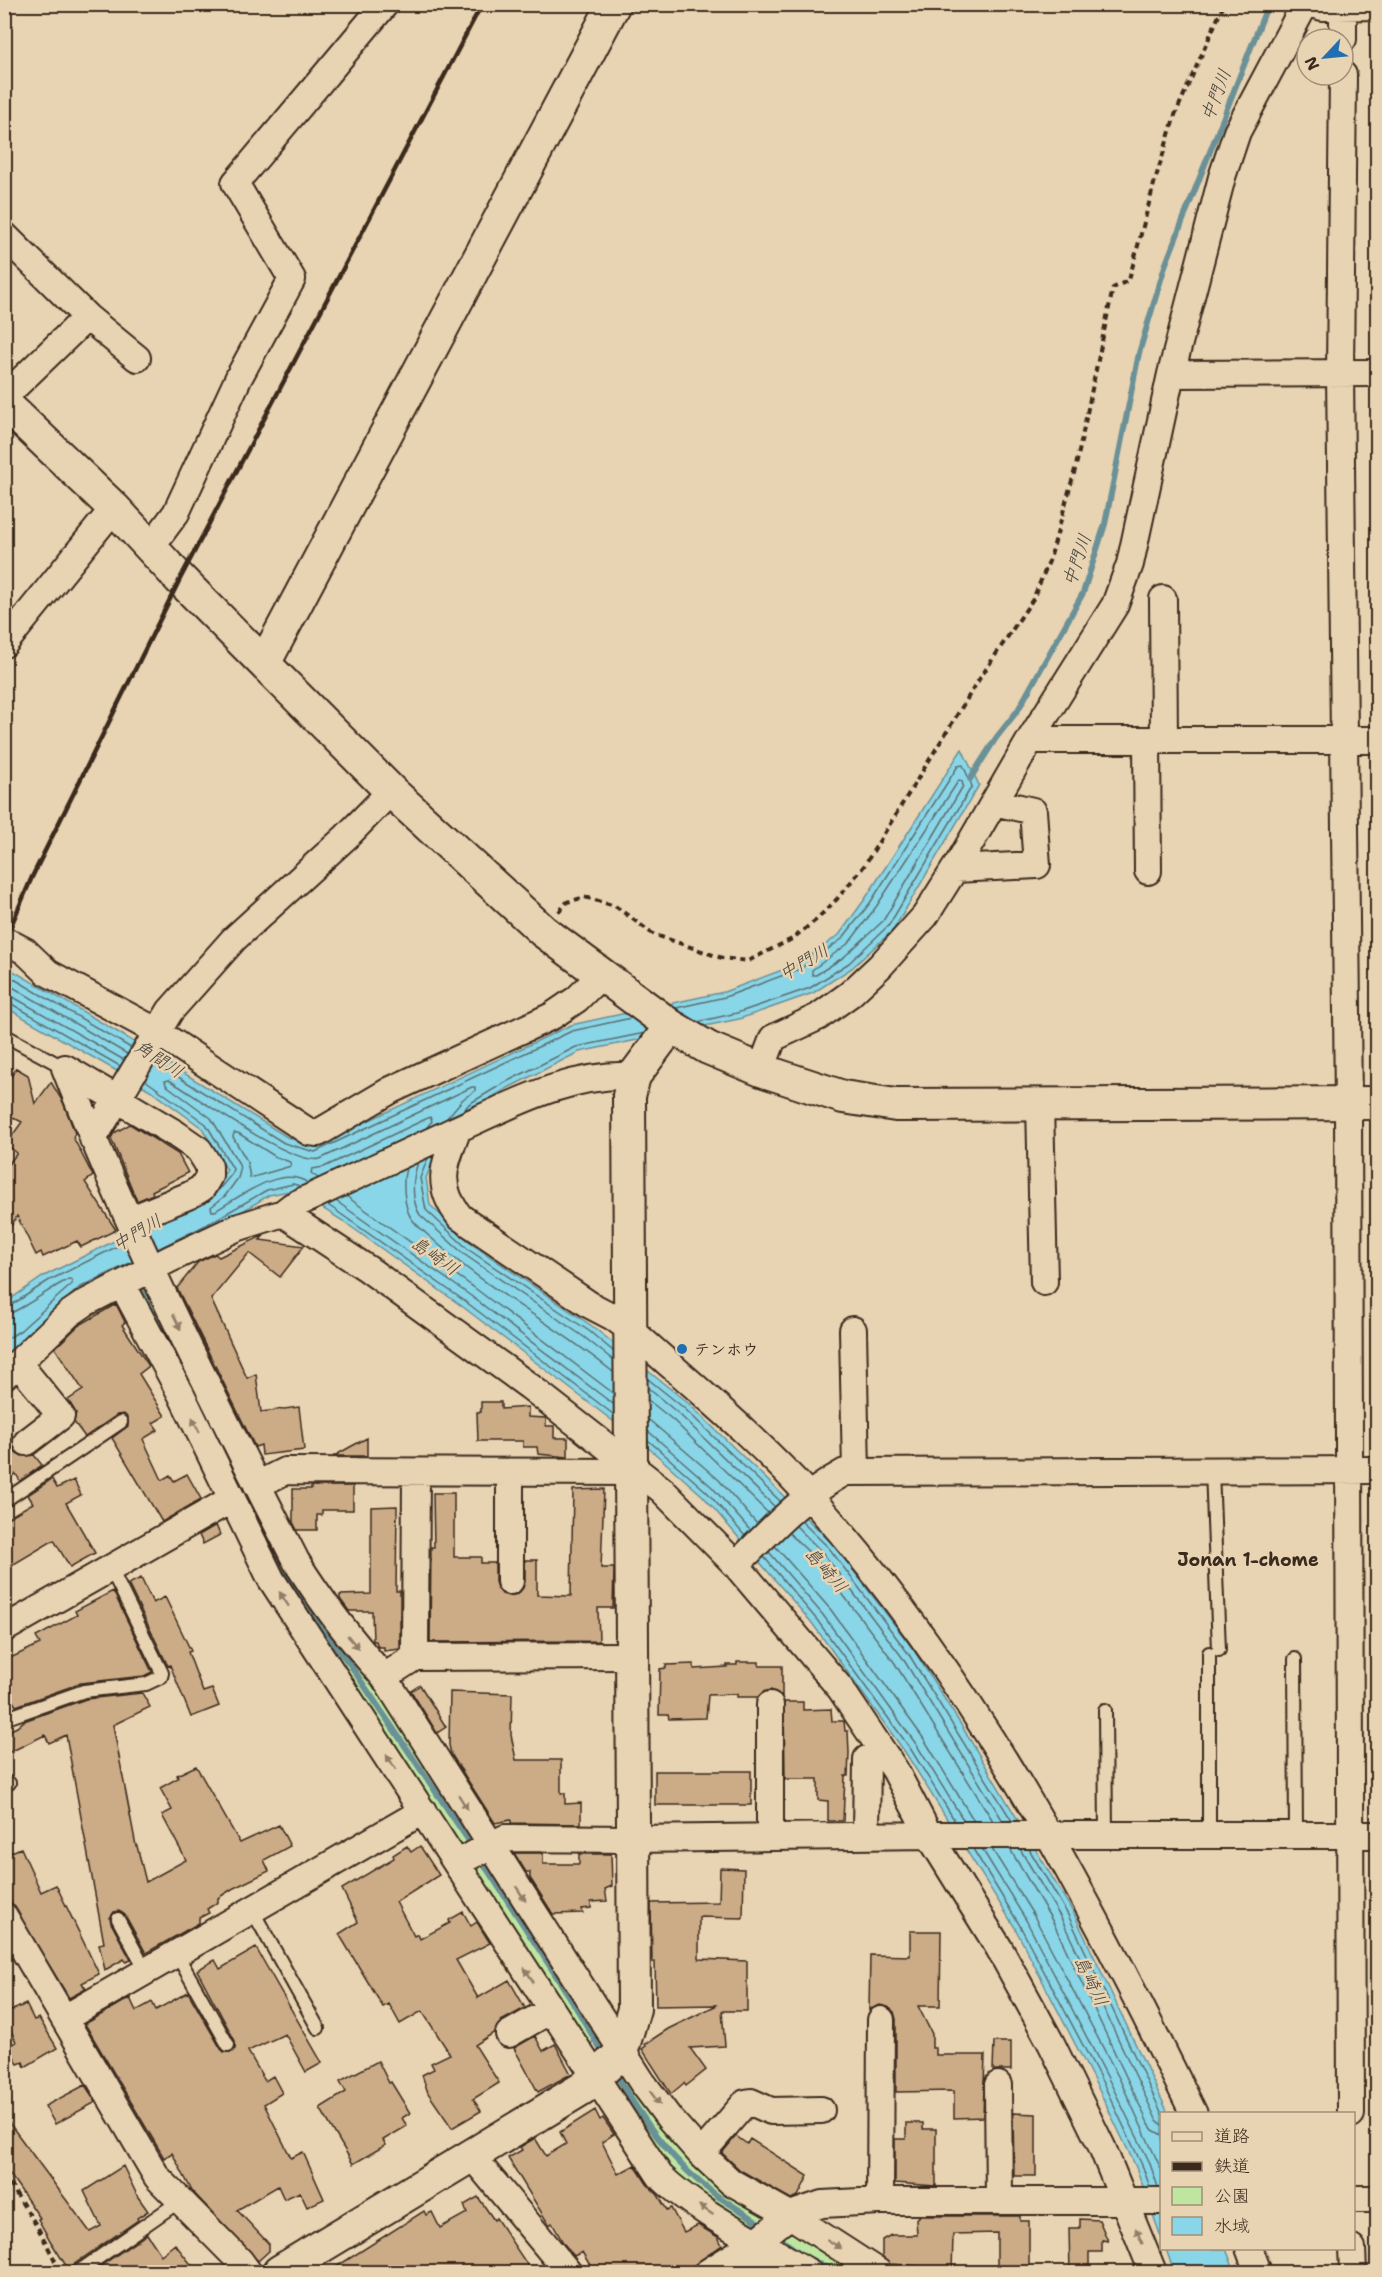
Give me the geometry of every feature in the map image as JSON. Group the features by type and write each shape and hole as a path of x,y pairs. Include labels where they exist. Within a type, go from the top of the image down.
{"street":[{"path":"150,548 176,513 239,377 292,279 235,183 385,4"},
{"path":"265,663 614,4"},
{"path":"761,1070 773,1038 818,1017 850,994 880,966 925,916 1030,740 1115,605 1130,564 1171,374 1219,187 1237,132 1305,4"},
{"path":"1313,4 1322,8 1377,6"},
{"path":"1343,6 1343,27"},
{"path":"1342,87 1340,373 1343,741 1362,1102 1349,1470 1352,2112"},
{"path":"4,235 87,317 137,358"},
{"path":"4,397 87,317"},
{"path":"1171,374 1377,373"},
{"path":"4,403 114,508 150,548 391,791 543,931 671,1026 708,1048 761,1070 843,1097 896,1105 1362,1102"},
{"path":"6,638 114,508"},
{"path":"1148,872 1164,599"},
{"path":"1030,740 1377,740"},
{"path":"93,1139 170,1011 234,939 346,837 391,791"},
{"path":"955,869 1036,866 1033,811 994,802"},
{"path":"4,940 25,951 48,973 155,1034 309,1132 318,1132 391,1090 552,1016 577,999 601,975"},
{"path":"279,2272 583,2088 609,2064 634,2008 629,1096 634,1076 671,1026"},
{"path":"65,1068 119,1097 200,1150 210,1166 209,1176 202,1188 130,1223"},
{"path":"65,1068 93,1139 149,1266 296,1561 351,1640 384,1677 489,1845 609,2064 660,2176 682,2194 808,2272"},
{"path":"27,1442 61,1416 11,1369 69,1314 85,1303 123,1284 149,1266 236,1228 287,1209 523,1098 613,1075 634,1076"},
{"path":"1040,1104 1044,1282"},
{"path":"449,1133 444,1168 445,1193 450,1205 460,1217 590,1305 614,1317 632,1338 744,1432 884,1585 936,1654 1043,1836 1110,1944 1193,2112"},
{"path":"287,1209 630,1460 740,1562 840,1688 935,1835 1051,2043 1129,2201 1153,2272"},
{"path":"123,1284 181,1394 271,1579 551,2010 669,2118 701,2154 731,2181 787,2218 878,2272"},
{"path":"853,1330 856,1472"},
{"path":"257,1485 285,1471 510,1473 630,1460"},
{"path":"740,1562 806,1500 828,1481 844,1472 1377,1470"},
{"path":"416,1472 416,1657"},
{"path":"510,1473 510,1581"},
{"path":"4,1629 232,1499"},
{"path":"384,1677 416,1657 631,1656"},
{"path":"770,1706 770,1835"},
{"path":"866,1835 867,1759"},
{"path":"65,2018 423,1810"},
{"path":"457,1863 505,1838 632,1839 770,1835 1377,1835"},
{"path":"4,1916 157,2177 240,2261 248,2272"},
{"path":"509,2034 551,2010"},
{"path":"880,2020 880,2201"},
{"path":"998,2085 1000,2104 999,2201"},
{"path":"701,2154 745,2103 750,2102 771,2111 821,2110"},
{"path":"471,2155 568,2272"},
{"path":"1355,2199 1377,2199"},
{"path":"708,2272 787,2218 822,2204 880,2201 1160,2201"},
{"path":"754,2272 757,2240"},
{"path":"1250,2250 1258,2272"},
{"path":"1353,2250 1353,2272"}],"lane":[{"path":"4,1035 65,1068"},
{"path":"4,1501 121,1422"},
{"path":"1209,1836 1214,1651 1212,1470"},
{"path":"4,1719 84,1692 146,1684 161,1677 162,1673 111,1569"},
{"path":"1295,1659 1296,1836"},
{"path":"1106,1710 1106,1836"},
{"path":"252,1910 318,2028"},
{"path":"118,1919 146,1971"},
{"path":"176,1953 228,2045"},
{"path":"78,2272 181,2200"}],"path":[{"path":"543,931 567,902 585,897 615,906 653,934 722,958 748,961 792,939 816,920 864,866 978,681 1033,599 1050,559 1076,466 1113,288 1129,280 1175,115 1224,4"},
{"path":"6,2179 38,2228 61,2272"}],"green space":[{"path":"146,1281 376,1687 471,1828 534,1936 599,2028 598,2036 588,2047 289,1593 135,1289"},
{"path":"625,2068 695,2163 864,2272 820,2272 668,2173 610,2086"}],"water":[{"path":"962,749 979,785 894,929 852,968 813,993 739,1019 579,1052 506,1089 472,1109 438,1149 426,1178 430,1205 473,1245 592,1326 688,1403 833,1544 913,1649 1073,1912 1168,2112 1160,2112 1160,2234 1136,2167 1014,1926 905,1752 812,1623 703,1496 651,1450 463,1307 343,1221 294,1190 269,1195 5,1357 5,1303 44,1276 197,1200 215,1186 227,1170 202,1128 150,1090 5,1007 5,966 121,1034 287,1137 315,1146 571,1025 724,992 798,964 839,935 865,899"},
{"path":"1166,2250 1226,2250 1235,2272 1174,2272"}],"building":[{"path":"16,1068 28,1075 35,1104 51,1082 63,1102 75,1133 73,1137 93,1176 85,1182 116,1230 81,1247 77,1241 43,1257 41,1252 36,1255 17,1216 4,1237 4,1170 17,1153 6,1144 22,1122 4,1113 4,1090"},
{"path":"130,1124 178,1154 188,1173 137,1201 111,1138 114,1133"},
{"path":"264,1235 260,1240 304,1246 280,1277 249,1253 211,1299 247,1378 256,1374 261,1412 299,1407 304,1450 262,1455 261,1445 255,1447 177,1288 198,1262 215,1254 219,1257"},
{"path":"116,1304 125,1322 122,1325 149,1366 139,1374 165,1416 153,1423 158,1430 143,1439 162,1480 170,1475 174,1481 187,1474 201,1499 162,1522 112,1438 128,1426 128,1418 124,1414 117,1415 85,1437 74,1422 76,1413 68,1400 83,1390 55,1348 78,1326"},
{"path":"481,1402 501,1402 501,1409 528,1407 528,1417 546,1418 546,1426 554,1426 554,1438 568,1438 568,1457 538,1454 537,1447 523,1447 523,1441 478,1441 477,1412 481,1412"},
{"path":"4,1427 13,1437 12,1444 15,1452 22,1456 34,1455 42,1465 20,1481 16,1474 12,1476 4,1460"},
{"path":"367,1438 367,1456 334,1456 352,1446"},
{"path":"52,1479 57,1488 74,1480 81,1495 66,1503 95,1553 70,1567 54,1540 4,1570 4,1520 33,1503 28,1495"},
{"path":"311,1486 353,1486 353,1510 322,1510 322,1515 317,1515 317,1530 297,1530 293,1522 293,1489 311,1489"},
{"path":"604,1489 601,1568 614,1568 613,1608 598,1608 599,1641 430,1642 431,1547 434,1547 433,1493 454,1493 454,1557 481,1557 481,1563 495,1563 495,1582 502,1594 509,1596 518,1594 525,1582 525,1560 537,1560 537,1595 571,1596 573,1490"},
{"path":"397,1506 396,1591 400,1591 400,1649 384,1651 384,1647 378,1647 376,1641 373,1641 372,1611 349,1611 340,1599 340,1595 371,1594 371,1507"},
{"path":"216,1525 220,1535 203,1544 199,1535"},
{"path":"141,1578 153,1603 165,1597 191,1651 188,1652 203,1692 212,1689 219,1706 191,1717 170,1665 168,1666 128,1584"},
{"path":"113,1591 152,1672 144,1676 81,1683 16,1706 4,1687 4,1661 40,1644 36,1637 77,1615 75,1611"},
{"path":"737,1662 759,1662 759,1666 782,1666 782,1696 771,1690 763,1692 758,1697 737,1697 737,1694 708,1695 706,1718 669,1719 668,1715 659,1715 660,1669 666,1668 666,1665 694,1664 694,1669 727,1667 727,1665 737,1665"},
{"path":"420,1685 446,1727 437,1733 411,1691"},
{"path":"450,1692 512,1694 511,1735 516,1760 561,1760 561,1793 565,1793 565,1804 581,1803 581,1824 511,1823 511,1820 495,1823 451,1754 449,1745"},
{"path":"142,1693 150,1707 113,1725 136,1846 146,1882 186,1860 162,1815 172,1810 160,1788 178,1778 177,1775 196,1766 240,1843 279,1825 290,1846 264,1860 269,1871 218,1898 218,1902 207,1909 209,1913 199,1918 199,1923 146,1953 125,1915 119,1911 114,1912 110,1918 111,1923 131,1960 126,1962 124,1959 105,1970 99,1944 104,1943 66,1735 49,1743 45,1735 4,1755 4,1733 24,1721 86,1699"},
{"path":"784,1702 803,1702 803,1710 831,1709 832,1721 844,1721 845,1731 848,1731 849,1753 848,1776 845,1776 843,1821 828,1821 828,1801 818,1800 818,1779 785,1779"},
{"path":"655,1771 751,1771 751,1805 655,1805"},
{"path":"407,1846 411,1852 420,1846 439,1875 396,1902 414,1936 418,1934 420,1939 450,1923 449,1920 463,1912 471,1926 477,1922 490,1943 456,1960 478,1998 509,1980 525,2008 501,2021 495,2032 475,2045 499,2083 473,2099 481,2111 452,2128 428,2093 422,2075 434,2069 431,2063 450,2054 422,2011 400,2024 389,2004 383,2007 339,1934 358,1922 342,1889 394,1858 393,1855"},
{"path":"21,1848 41,1892 56,1885 99,1974 82,1983 86,1989 69,1998 4,1887 4,1855"},
{"path":"514,1853 543,1853 543,1864 579,1864 579,1854 611,1854 612,1886 605,1889 607,1901 591,1902 591,1908 582,1909 583,1913 553,1914 530,1878 530,1872 526,1872"},
{"path":"720,1868 744,1869 743,1918 699,1917 699,1959 747,1961 747,2011 722,2011 725,2046 690,2048 706,2070 686,2086 684,2083 671,2094 642,2049 646,2046 645,2044 668,2029 717,2005 656,2006 655,1962 652,1962 651,1903 719,1902"},
{"path":"910,1931 941,1931 940,2006 918,2006 932,2034 932,2048 936,2048 936,2055 985,2055 983,2117 954,2118 954,2091 896,2092 896,2019 894,2012 888,2007 880,2005 869,2010 870,1955 910,1956"},
{"path":"256,1948 322,2063 306,2072 285,2034 248,2051 265,2081 273,2076 282,2093 264,2104 291,2158 303,2152 324,2199 307,2207 300,2192 284,2199 278,2186 237,2210 269,2244 269,2251 258,2261 192,2191 172,2153 164,2158 85,2024 130,1998 136,2011 152,2002 156,2010 188,1992 221,2049 224,2052 232,2052 235,2049 235,2041 197,1970 215,1960 220,1969"},
{"path":"26,2004 34,2020 39,2018 57,2048 25,2067 23,2062 18,2064 8,2046 16,2042 4,2014"},
{"path":"535,2036 543,2051 555,2044 571,2074 538,2092 514,2048"},
{"path":"994,2042 1011,2042 1011,2070 993,2070"},
{"path":"378,2061 389,2083 391,2082 410,2113 402,2118 407,2126 383,2140 386,2145 353,2164 320,2108 346,2092 340,2081"},
{"path":"85,2085 96,2102 55,2124 45,2106"},
{"path":"595,2110 600,2120 603,2118 614,2134 602,2142 618,2174 635,2165 667,2210 671,2208 684,2232 698,2225 718,2237 722,2245 684,2272 594,2272 582,2252 574,2256 552,2223 549,2225 508,2158 522,2150 520,2147 535,2138 546,2156 566,2144 560,2132"},
{"path":"1013,2113 1036,2114 1036,2176 1014,2176"},
{"path":"4,2116 90,2232 101,2226 84,2191 123,2166 138,2197 148,2211 73,2265 70,2272 38,2219 40,2218 4,2166"},
{"path":"906,2123 923,2123 923,2129 936,2129 936,2186 895,2183 895,2139 906,2139"},
{"path":"736,2136 747,2144 750,2139 808,2176 798,2196 791,2199 740,2170 722,2153"},
{"path":"478,2197 494,2220 496,2218 532,2272 328,2272 424,2211 426,2215 432,2212 440,2228 467,2213 464,2205"},
{"path":"919,2216 1020,2216 1020,2221 1029,2221 1029,2272 1002,2272 1002,2269 997,2269 997,2233 953,2234 952,2272 918,2272 918,2266 890,2264 882,2257 882,2240 891,2235 917,2235 916,2219"},
{"path":"1080,2219 1099,2220 1108,2241 1102,2240 1102,2252 1089,2252 1089,2272 1070,2272 1069,2228 1080,2228"},
{"path":"147,2234 161,2255 175,2244 197,2272 92,2272"}],"waterway":[{"name":"中門川","path":"970,779 996,738 1018,710 1083,593 1105,524 1139,353 1165,266 1268,4"},
{"path":"137,1282 163,1335"},
{"path":"232,1470 284,1572 315,1620 351,1666 473,1847"},
{"path":"480,1858 568,1994 604,2055"},
{"path":"614,2071 659,2139 685,2169 716,2195 766,2228"},
{"path":"776,2236 797,2251"},
{"path":"808,2258 835,2272"}],"railway":[{"path":"4,942 32,877 180,579 482,4"}],"place":[{"name":"テンホウ","path":"682,1349"}],"district":[{"name":"Jonan 1-chome","path":"1248,1560"}],"water label":[{"name":"角間川","path":"159,1059"},
{"name":"島崎川","path":"435,1256"},
{"name":"島崎川","path":"826,1570"},
{"name":"島崎川","path":"1091,1981"}]}
